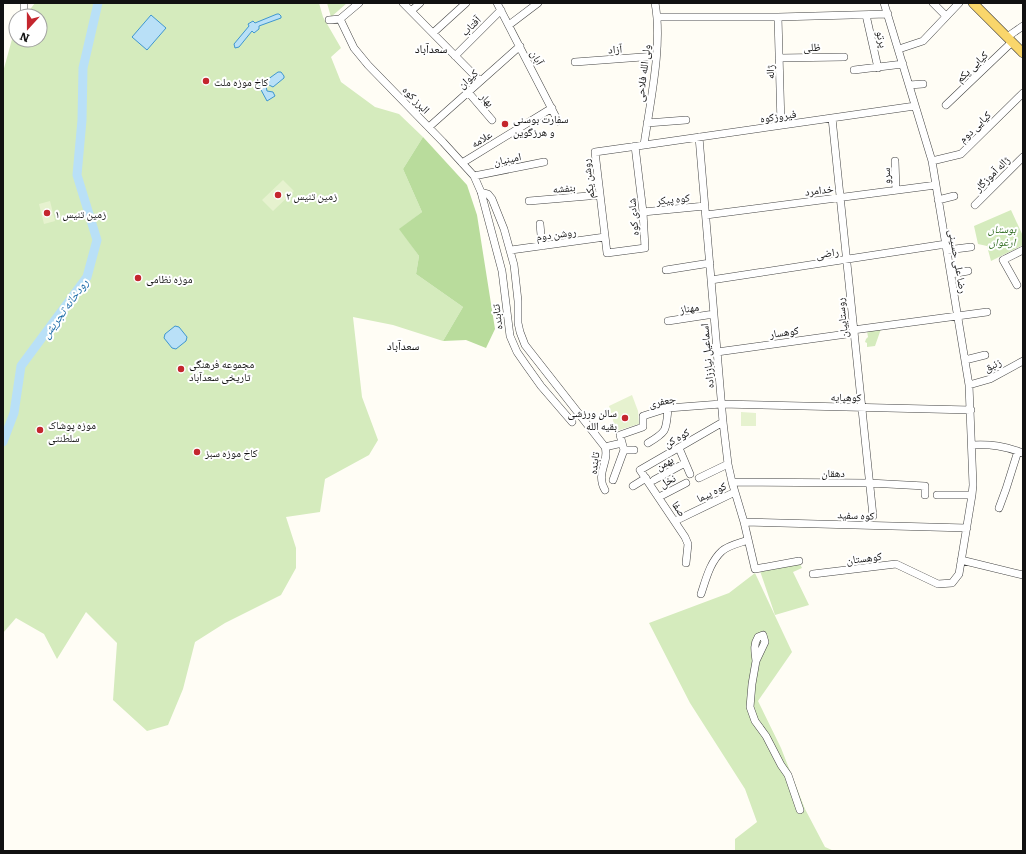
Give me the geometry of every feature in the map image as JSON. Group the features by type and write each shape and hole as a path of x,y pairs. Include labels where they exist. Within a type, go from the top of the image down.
{"main road":[{"path":"973,3 1023,48"},
{"path":"979,3 1011,38 1023,54"}],"street":[{"path":"329,20 340,20 359,3"},
{"path":"403,3 480,81"},
{"path":"411,11 420,3"},
{"path":"433,33 466,3"},
{"name":"آبان","path":"497,3 558,121"},
{"path":"509,25 538,3"},
{"name":"ولی‌ الله فلاحی","path":"644,145 656,56 658,17 655,3"},
{"name":"رضا علی حسینی","path":"884,3 932,161 969,385 973,485 966,528"},
{"path":"933,3 946,16"},
{"path":"899,49 922,41 959,3"},
{"name":"آفتاب","path":"455,56 501,10"},
{"path":"658,17 778,17 888,14"},
{"name":"پرتو","path":"866,15 878,68"},
{"name":"ژاله","path":"778,17 781,125"},
{"name":"البرز کوه","path":"340,20 354,48 368,65 429,127 474,176 481,192"},
{"name":"کیایی یکم","path":"946,105 1023,26"},
{"name":"کیوان","path":"429,127 520,46"},
{"name":"آزاد","path":"575,62 656,56"},
{"name":"ظلی","path":"779,58 844,57"},
{"path":"854,70 903,64"},
{"path":"909,85 923,84"},
{"name":"بهار","path":"468,92 492,120"},
{"name":"کیایی دوم","path":"932,161 961,154 1023,93"},
{"name":"فیروزکوه","path":"644,145 915,106"},
{"name":"علامه","path":"462,163 552,108"},
{"name":"روستاییان","path":"832,118 873,516"},
{"path":"647,123 686,120"},
{"name":"اسماعیل نیاززاده","path":"699,137 721,404 728,464 732,482 744,522 755,569 799,561"},
{"name":"روشن یکم","path":"607,253 595,152 644,145"},
{"name":"شادی کوه","path":"607,253 645,248 643,212 635,146"},
{"name":"ژاله آموزگار","path":"975,205 1023,157"},
{"name":"سرو","path":"895,160 896,190"},
{"name":"امینیان","path":"474,176 544,162"},
{"name":"خدامرد","path":"706,215 936,185"},
{"path":"481,192 488,194 492,199 511,250"},
{"name":"تنابنده","path":"481,192 502,271 510,336 517,352 541,386 572,422"},
{"name":"بنفشه","path":"529,201 600,194"},
{"path":"938,200 954,196"},
{"name":"کوه پیکر","path":"643,212 705,206"},
{"path":"540,224 542,246"},
{"name":"روشن دوم","path":"511,250 605,237"},
{"name":"راضی","path":"711,280 946,247 971,247"},
{"name":"تابنده","path":"511,250 518,302 518,323 525,345 601,440 607,451 601,478 602,485 605,490"},
{"path":"1017,285 1003,260 1023,250"},
{"path":"666,270 710,263"},
{"path":"951,274 968,271"},
{"name":"کوهسار","path":"717,352 987,312"},
{"name":"مهناز","path":"668,322 714,314"},
{"path":"965,360 985,355"},
{"name":"زنبق","path":"969,385 990,379 1023,361"},
{"name":"کوهپایه","path":"721,404 971,410"},
{"name":"جعفری","path":"623,446 620,435 643,427 643,416 668,408 721,404"},
{"path":"648,443 661,436 665,431 668,408"},
{"name":"کوه کن","path":"640,470 723,422"},
{"path":"972,445 1007,447 1021,452 999,508"},
{"path":"609,446 623,446 634,450"},
{"path":"613,480 623,446"},
{"path":"679,448 690,474"},
{"name":"بهمن","path":"654,480 685,463"},
{"path":"699,478 728,464"},
{"name":"صفا","path":"640,470 686,537 688,544 686,563"},
{"path":"633,486 646,478"},
{"name":"دهقان","path":"732,482 869,483 925,486 925,495"},
{"name":"نخل","path":"658,497 686,483"},
{"name":"کوه پیما","path":"675,521 735,492"},
{"path":"937,495 972,495"},
{"name":"کوه سفید","path":"744,522 966,528"},
{"name":"کوهستان","path":"813,574 896,564 938,584 952,583 959,575 966,528"},
{"path":"701,594 715,559 722,551 733,545 748,540"},
{"path":"961,560 1023,575"},
{"path":"756,660 750,707 755,721 766,736 788,775 800,810"}],"green space":[{"name":"مجموعه فرهنگی تاریخی سعدآباد","path":"35,3 319,3 323,17 341,48 331,57 341,82 375,107 399,114 423,137 403,169 422,212 400,229 419,256 416,274 463,307 443,341 393,325 353,317 362,397 378,440 369,455 325,479 320,512 286,517 296,548 296,568 281,595 225,623 195,642 183,689 168,725 147,731 113,700 117,643 86,612 57,659 44,634 16,618 3,633 3,72 10,48 48,48 48,8 31,8"},
{"path":"327,3 347,3 331,17"},
{"path":"423,137 467,185 477,215 495,329 486,348 466,340 443,341 463,307 416,274 419,256 399,229 422,212 403,169"},
{"name":"زمین تنیس ۲","path":"283,180 294,191 273,211 262,200"},
{"name":"زمین تنیس ۱","path":"50,201 55,221 44,224 39,204"},
{"name":"بوستان ارغوان","path":"1011,210 1023,236 1023,245 991,261 987,246 978,244 974,226"},
{"path":"882,326 875,346 867,347 867,343 865,342 868,337 867,331"},
{"name":"سالن ورزشی بقیه الله","path":"632,395 638,411 639,424 616,431 609,406"},
{"path":"741,412 756,413 756,426 741,426"},
{"path":"799,562 802,568 793,572 809,605 775,615 760,571"},
{"path":"755,573 792,652 758,701 781,748 805,809 825,847 834,851 735,851 735,839 757,822 745,789 690,703 649,623 729,593"}],"water":[{"path":"277,14 281,16 281,18 259,26 259,29 254,33 252,31 239,47 235,48 234,44 249,26 248,24 253,21 255,23"},
{"path":"151,15 166,28 147,50 132,37"},
{"path":"278,72 281,72 284,78 273,87 269,85 266,86 267,91 273,92 275,96 267,101 260,88 260,85"},
{"path":"175,326 179,327 187,337 186,341 176,349 172,348 164,338 165,334"}],"waterway":[{"name":"رودخانه تجریش","path":"3,442 14,413 21,366 87,277 97,240 77,175 82,120 83,68 98,3"}],"place":[{"name":"کاخ موزه ملت","path":"206,81"},
{"name":"سفارت بوسنی و هرزگوین","path":"505,124"},
{"name":"زمین تنیس ۲","path":"278,195"},
{"name":"زمین تنیس ۱","path":"47,213"},
{"name":"موزه نظامی","path":"138,278"},
{"name":"مجموعه فرهنگی تاریخی سعدآباد","path":"181,369"},
{"name":"سالن ورزشی بقیه الله","path":"625,418"},
{"name":"موزه پوشاک سلطنتی","path":"40,430"},
{"name":"کاخ موزه سبز","path":"197,452"}],"district":[{"name":"سعدآباد","path":"431,48"},
{"name":"سعدآباد","path":"403,345"}]}
